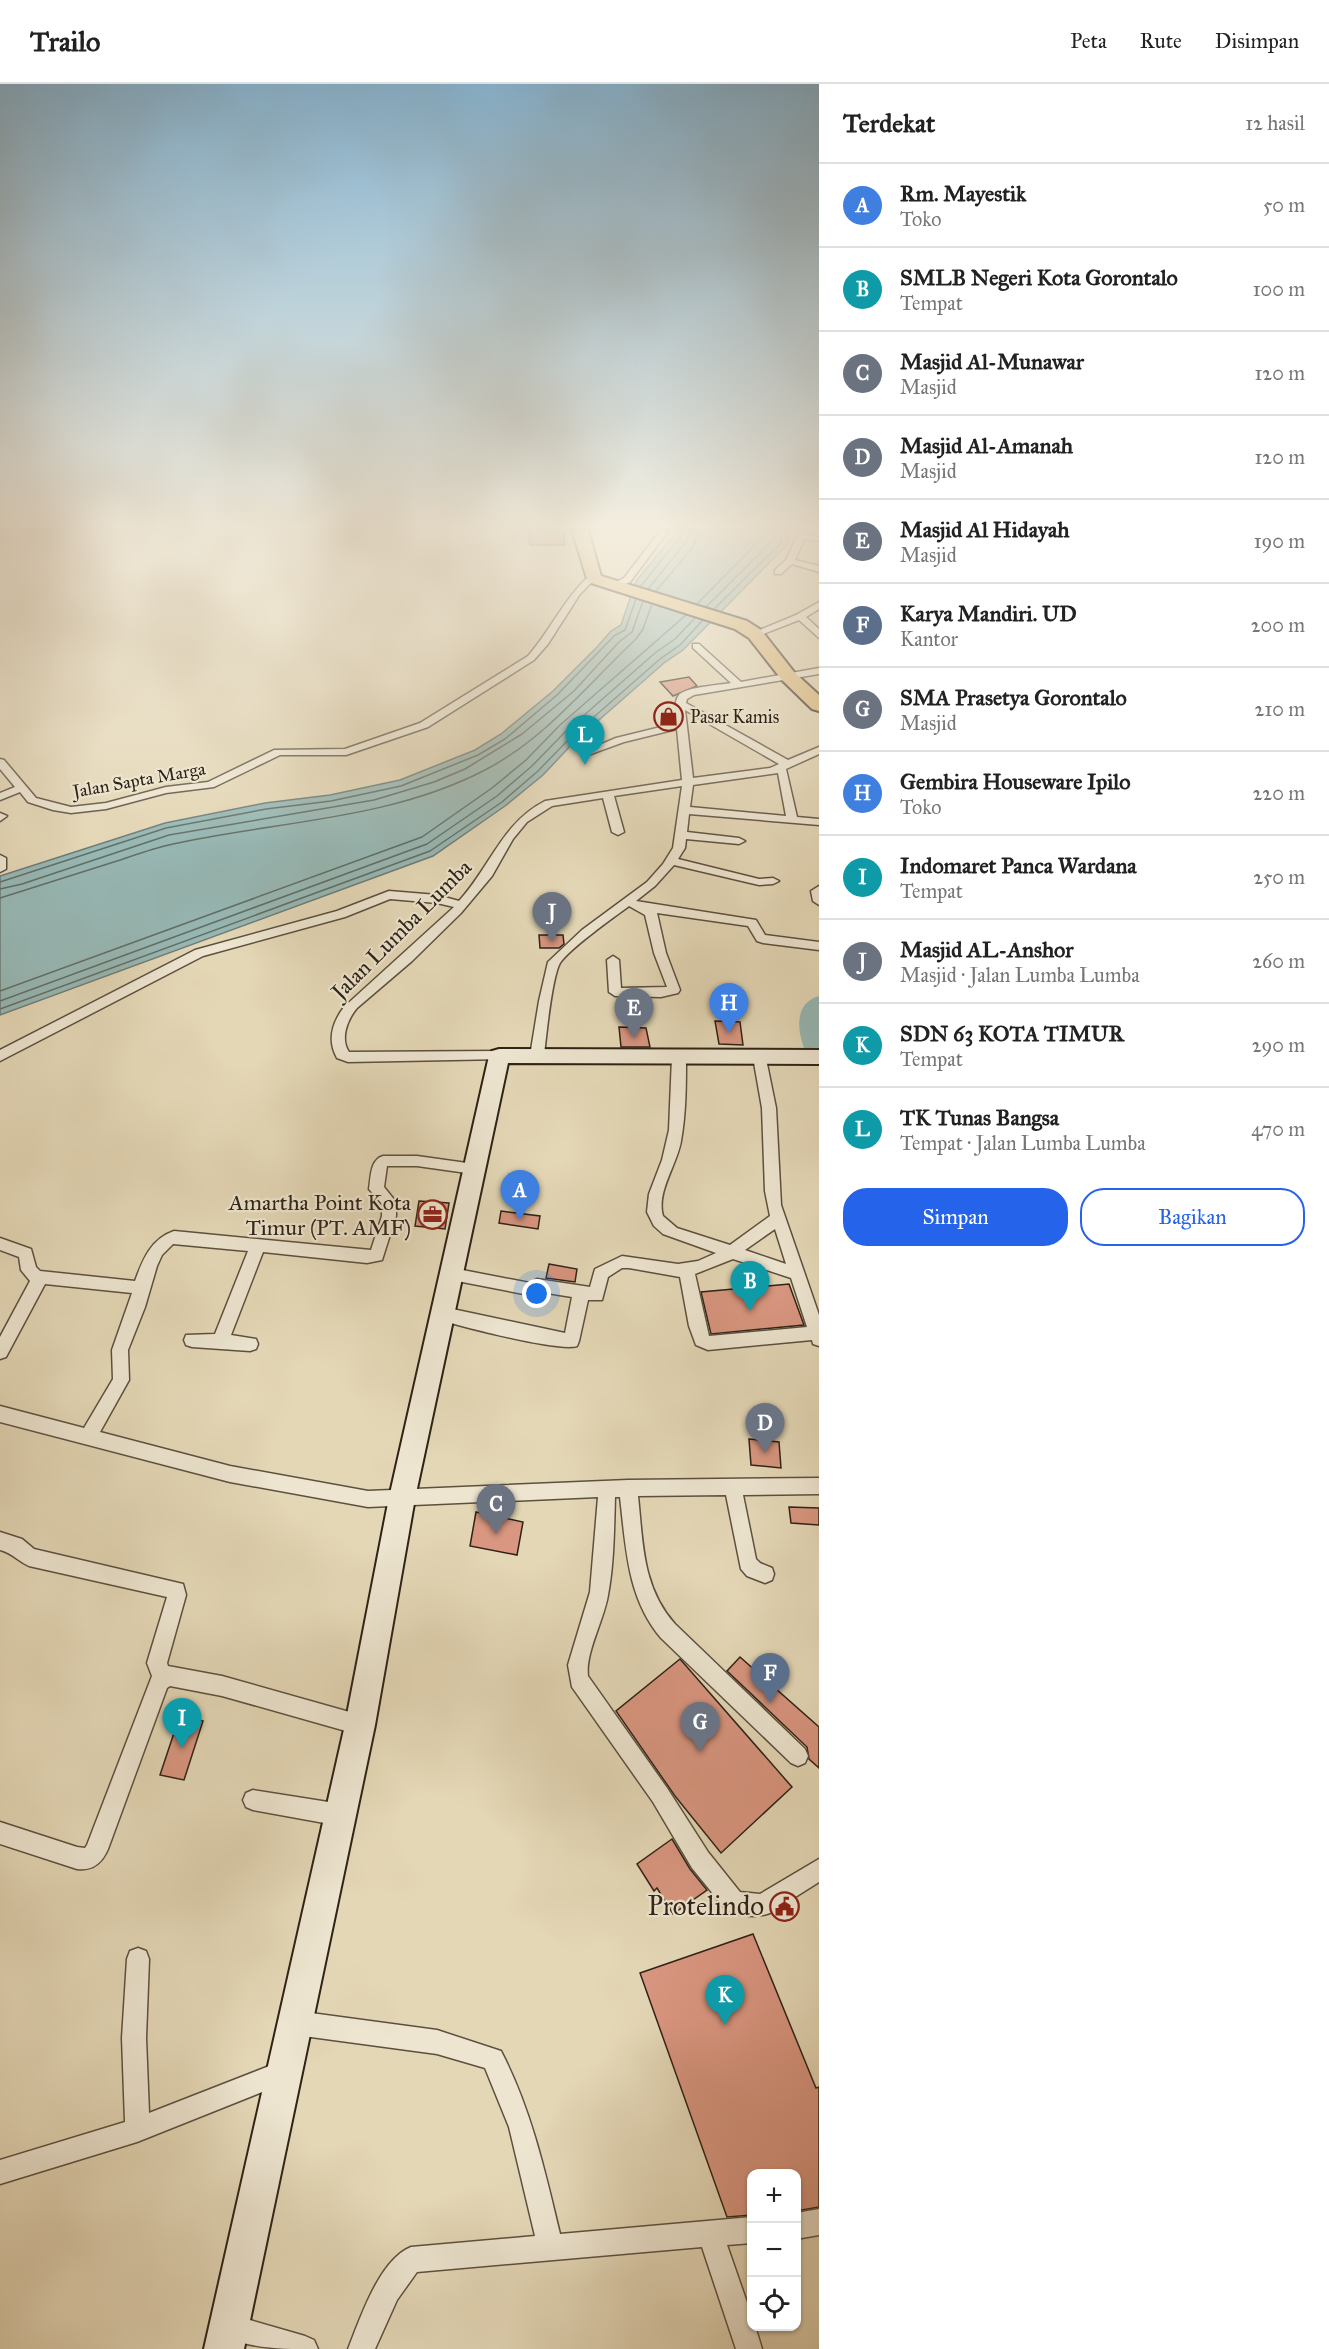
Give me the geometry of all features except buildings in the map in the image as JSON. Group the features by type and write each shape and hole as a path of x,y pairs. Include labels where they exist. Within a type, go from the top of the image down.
{"highway":[{"path":"756,636 788,676 819,705"}],"street":[{"name":"Jalan Sapta Marga","path":"0,762 7,767 32,800 71,810 94,808 157,792 210,785 233,776 274,753 290,751 341,753 419,728 531,658 549,636"},
{"path":"696,646 739,684"},
{"path":"537,1056 554,962 585,933 651,884 679,848 688,783 681,725 680,703 683,697 691,693 819,671"},
{"path":"680,703 783,766 792,819"},
{"path":"588,752 627,738 681,725"},
{"name":"Jalan Lumba Lumba","path":"499,1056 352,1058 342,1055 340,1051 341,1024 352,1006 380,982 480,884 512,829 523,819 549,803 688,783 783,766 819,750"},
{"path":"0,797 21,788"},
{"path":"608,795 618,832"},
{"path":"686,810 819,822"},
{"path":"681,835 739,841"},
{"path":"0,858 0,869"},
{"path":"671,861 759,882 773,881"},
{"path":"819,890 817,891 819,901"},
{"path":"0,1056 199,953 341,914 389,895 437,899 461,904"},
{"path":"629,902 643,907 752,923 761,938 819,946"},
{"path":"613,960 615,992 661,993 674,990 660,953 652,916 643,907"},
{"path":"305,2349 226,2338 360,1725 402,1498 499,1056 811,1057"},
{"path":"679,1057 679,1113 671,1155 656,1197 655,1216 663,1227 672,1232 797,1274"},
{"path":"686,1270 697,1326 702,1340 708,1343 818,1336 813,1304 797,1274 778,1219 772,1191 767,1089 760,1058"},
{"path":"88,1437 121,1380 120,1350 137,1307 141,1288 161,1245 168,1238 184,1237 367,1257 377,1256 389,1216 388,1200 375,1189 382,1161 391,1159 417,1161 474,1169"},
{"path":"452,1274 534,1290 537,1286 596,1295 601,1273 622,1262 661,1270 686,1270 733,1253 778,1219"},
{"path":"0,1244 26,1253 29,1270 38,1279"},
{"path":"220,1341 243,1288 258,1245"},
{"path":"0,1352 38,1279 46,1276 141,1288"},
{"path":"443,1314 537,1336 571,1341 581,1294"},
{"path":"192,1340 250,1344"},
{"path":"0,1414 281,1485 368,1499 628,1488 819,1486"},
{"path":"733,1487 748,1563 754,1570 765,1574"},
{"path":"628,1488 636,1554 647,1602 675,1639 798,1756"},
{"path":"607,1489 598,1600 576,1668 579,1680 622,1739 700,1860 735,1903 762,1905 819,1870"},
{"path":"0,1541 15,1545 28,1557 176,1590 177,1594 157,1663 163,1678"},
{"path":"0,1833 76,1858 86,1860 92,1857 158,1686 163,1678 173,1675 222,1686 360,1725"},
{"path":"253,1800 340,1815"},
{"path":"137,2130 134,2038 138,1959"},
{"path":"296,2023 437,2042 493,2060 506,2082 526,2145 550,2247"},
{"path":"0,2172 137,2130 285,2072"},
{"path":"801,2225 819,2222"},
{"path":"360,2349 389,2288 399,2271 411,2260 747,2230"},
{"path":"710,2233 749,2349"}],"water":[{"path":"607,636 697,636 575,741 543,775 505,806 433,856 0,1015 0,876 165,823 265,803 330,795 400,780 475,750 501,734 553,691"}],"waterway":[{"path":"819,1003 814,1008 809,1022 811,1037 819,1058"}],"place":[{"name":"Pasar Kamis","path":"669,717"},
{"name":"TK Tunas Bangsa","path":"585,765"},
{"name":"Masjid AL-Anshor","path":"552,942"},
{"name":"Gembira Houseware Ipilo","path":"729,1033"},
{"name":"Masjid Al Hidayah","path":"634,1038"},
{"name":"Amartha Point Kota Timur (PT. AMF)","path":"432,1215"},
{"name":"Rm. Mayestik","path":"520,1220"},
{"name":"SMLB Negeri Kota Gorontalo","path":"750,1311"},
{"name":"Masjid Al-Amanah","path":"765,1453"},
{"name":"Masjid Al-Munawar","path":"496,1534"},
{"name":"Karya Mandiri. UD","path":"770,1703"},
{"name":"Indomaret Panca Wardana","path":"182,1748"},
{"name":"SMA Prasetya Gorontalo","path":"700,1752"},
{"name":"Protelindo","path":"785,1906"},
{"name":"SDN 63 KOTA TIMUR","path":"725,2025"}]}
